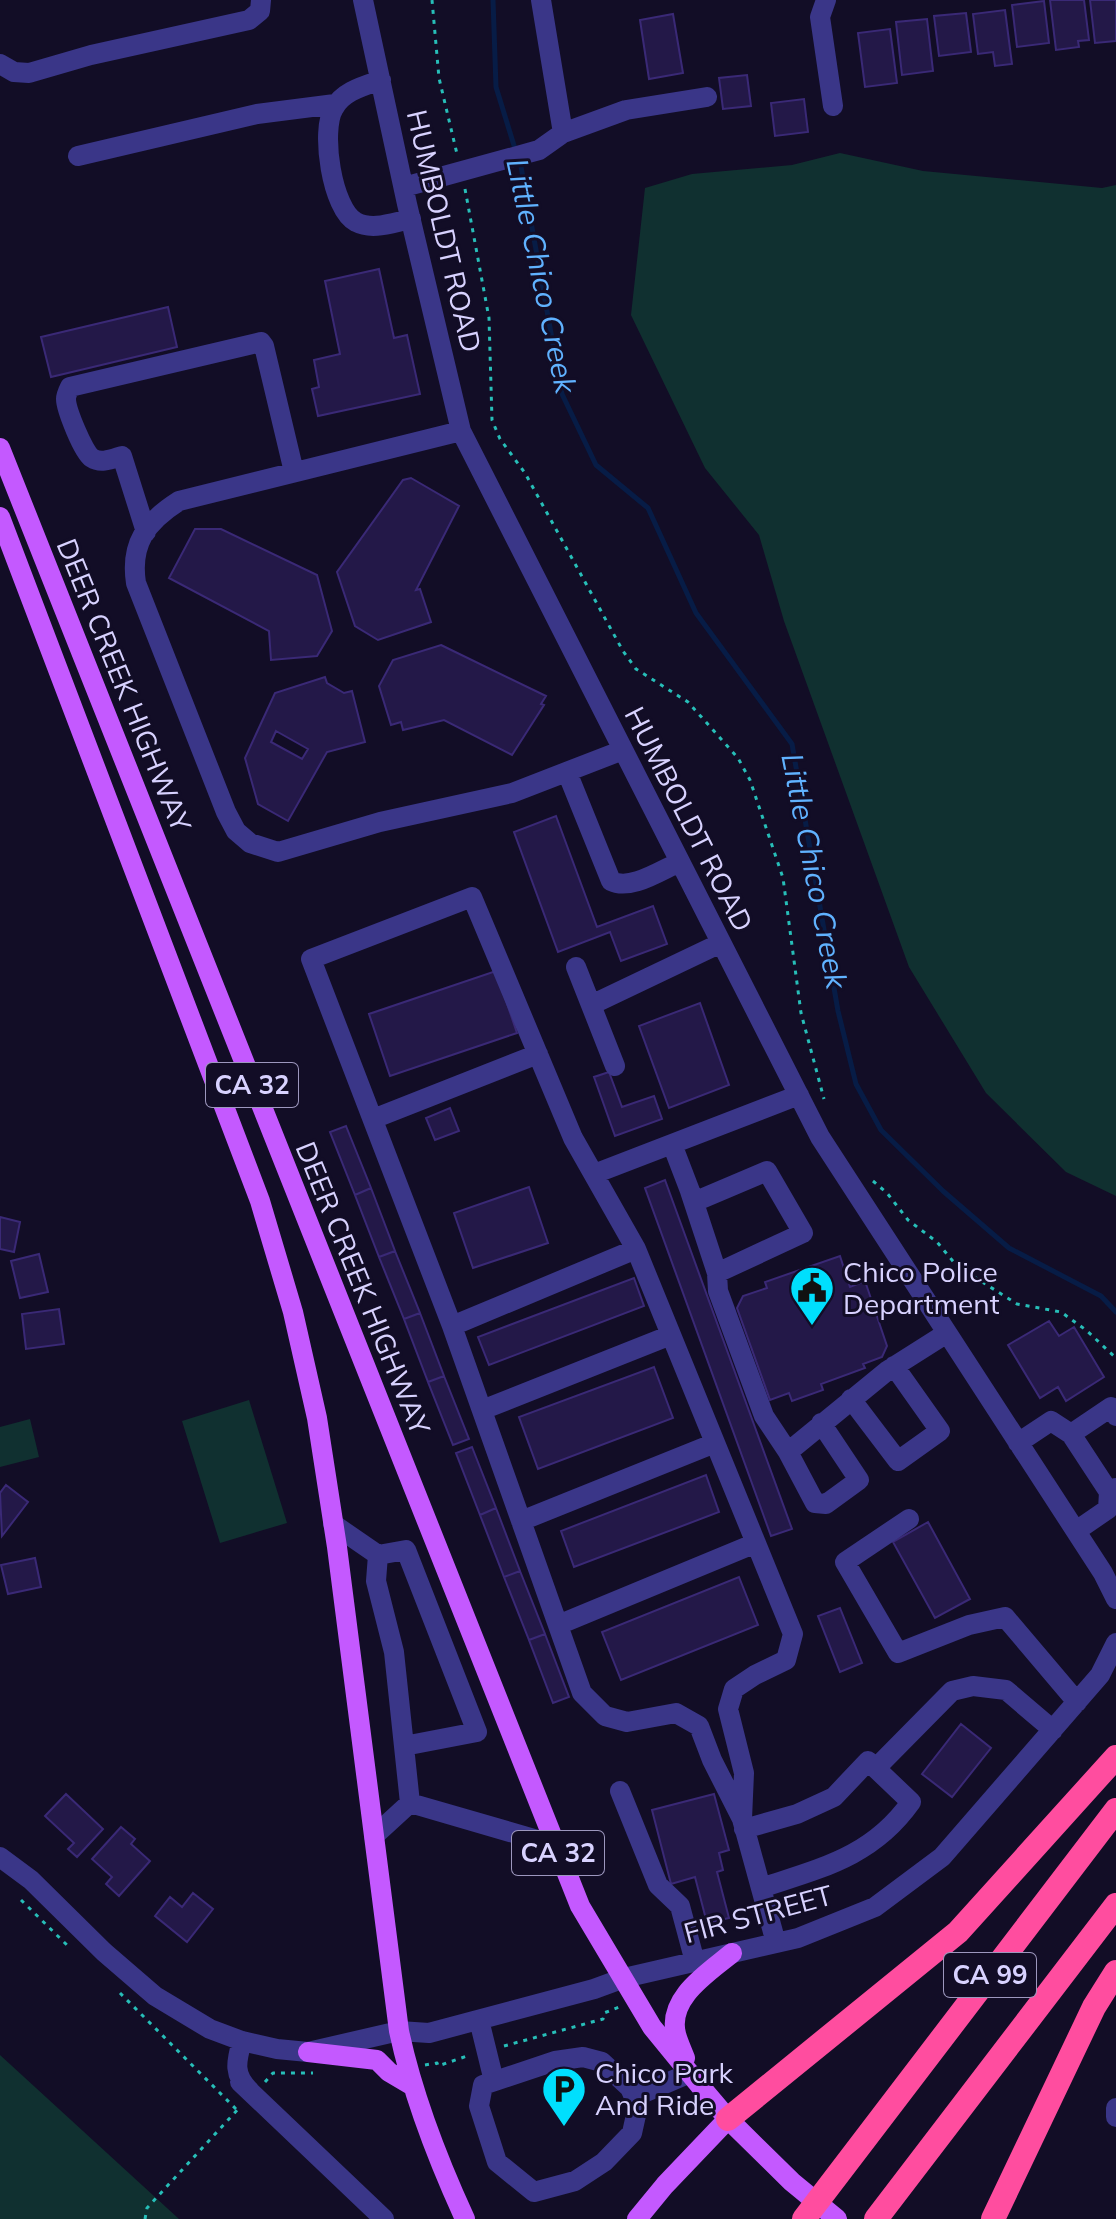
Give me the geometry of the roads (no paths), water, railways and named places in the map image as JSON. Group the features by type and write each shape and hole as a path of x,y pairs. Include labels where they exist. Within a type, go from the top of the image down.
{"highway":[{"path":"728,2119 958,1932 1116,1757"},
{"name":"CA 99","path":"804,2219 1116,1810"},
{"name":"CA 99","path":"876,2219 1116,1905"},
{"path":"993,2219 1094,2007 1116,1972"},
{"path":"1006,2219 1027,2170 1045,2109"}],"main road":[{"name":"DEER CREEK HIGHWAY","path":"0,448 500,1712 580,1906 652,2027 728,2119"},
{"name":"DEER CREEK HIGHWAY","path":"0,517 260,1201 293,1312 310,1388 333,1524 399,2031"},
{"path":"690,2073 675,2032 676,2010 688,1991 732,1953"},
{"name":"CA 32","path":"399,2031 411,2085 465,2219"},
{"path":"308,2052 377,2060 389,2072 411,2085"},
{"path":"637,2219 728,2119"},
{"name":"CA 32","path":"728,2119 792,2182 837,2219"}],"street":[{"path":"0,64 14,72 29,73 91,55 249,20 260,11 261,0"},
{"name":"HUMBOLDT ROAD","path":"363,0 461,431 820,1137 1076,1531 1116,1599"},
{"path":"541,0 563,133"},
{"path":"826,0 820,17 833,106"},
{"path":"381,80 353,90 335,104 328,121 327,140 343,210 355,222 373,227 411,219"},
{"path":"404,187 539,150 563,133 626,110 707,97"},
{"path":"78,156 257,114 335,104"},
{"path":"146,532 122,456 103,461 92,459 85,450 65,397 70,387 261,342 294,472"},
{"path":"461,431 179,501 164,511 137,544 133,562 136,583 226,812 236,831 250,843 278,852 380,822 512,793 623,750"},
{"path":"567,772 611,881 618,885 629,884 680,862"},
{"path":"743,1824 744,1773 728,1709 734,1689 786,1660 793,1634 636,1249 573,1138 472,897 311,959 452,1326 582,1693 605,1716 627,1722 676,1713 699,1726 743,1824 776,1943"},
{"path":"591,1005 721,943"},
{"path":"576,967 615,1066"},
{"path":"373,1119 538,1054"},
{"path":"594,1174 799,1095"},
{"path":"672,1144 717,1273 718,1291 764,1416 788,1452 815,1503 826,1504 859,1480 821,1423"},
{"path":"694,1202 767,1171 803,1233 717,1273"},
{"path":"452,1326 636,1249"},
{"path":"788,1452 894,1366 947,1333"},
{"path":"482,1410 671,1335"},
{"path":"851,1399 898,1461 940,1431 894,1366"},
{"path":"1071,1434 1111,1407 1116,1416"},
{"path":"1018,1443 1051,1421 1071,1434 1113,1490 1108,1509 1076,1531"},
{"path":"521,1521 715,1443"},
{"path":"909,1519 845,1562 898,1653 969,1625 1005,1617 1077,1702"},
{"path":"333,1524 378,1555 406,1550 477,1732"},
{"path":"558,1625 756,1543"},
{"path":"378,1555 376,1581 394,1652 410,1803"},
{"name":"FIR STREET","path":"308,2052 399,2031 429,2033 594,1989 624,1978 776,1943 833,1926 875,1907 942,1857 1100,1675 1116,1643"},
{"path":"876,1768 952,1691 973,1686 1006,1690 1053,1730"},
{"path":"404,1746 477,1732 500,1712"},
{"path":"743,1824 797,1814 834,1797 868,1761 911,1802 894,1825 844,1860 761,1888"},
{"path":"620,1791 658,1885 680,1906 695,1962"},
{"path":"374,1836 410,1803"},
{"path":"410,1803 555,1845"},
{"path":"0,1857 31,1880 104,1952 155,1996 210,2029 242,2041 308,2052"},
{"path":"479,2020 494,2081"},
{"path":"242,2041 236,2062 240,2082 384,2219"},
{"path":"583,2057 602,2062 630,2088 638,2106 632,2133 604,2162 575,2181 534,2192 497,2162 479,2106 483,2085 494,2081 555,2061 583,2057"},
{"path":"634,2097 690,2073"},
{"path":"1116,2108 1116,2117"}],"waterway":[{"name":"Little Chico Creek","path":"493,0 496,87 516,152"},
{"name":"Little Chico Creek","path":"520,161 562,394 596,465 648,508 696,613 792,744 838,1011 856,1084 881,1130 943,1191 1009,1248 1101,1296 1116,1312"}],"place":[{"name":"Chico Police Department","path":"812,1327"},
{"name":"Chico Park And Ride","path":"564,2128"}]}
